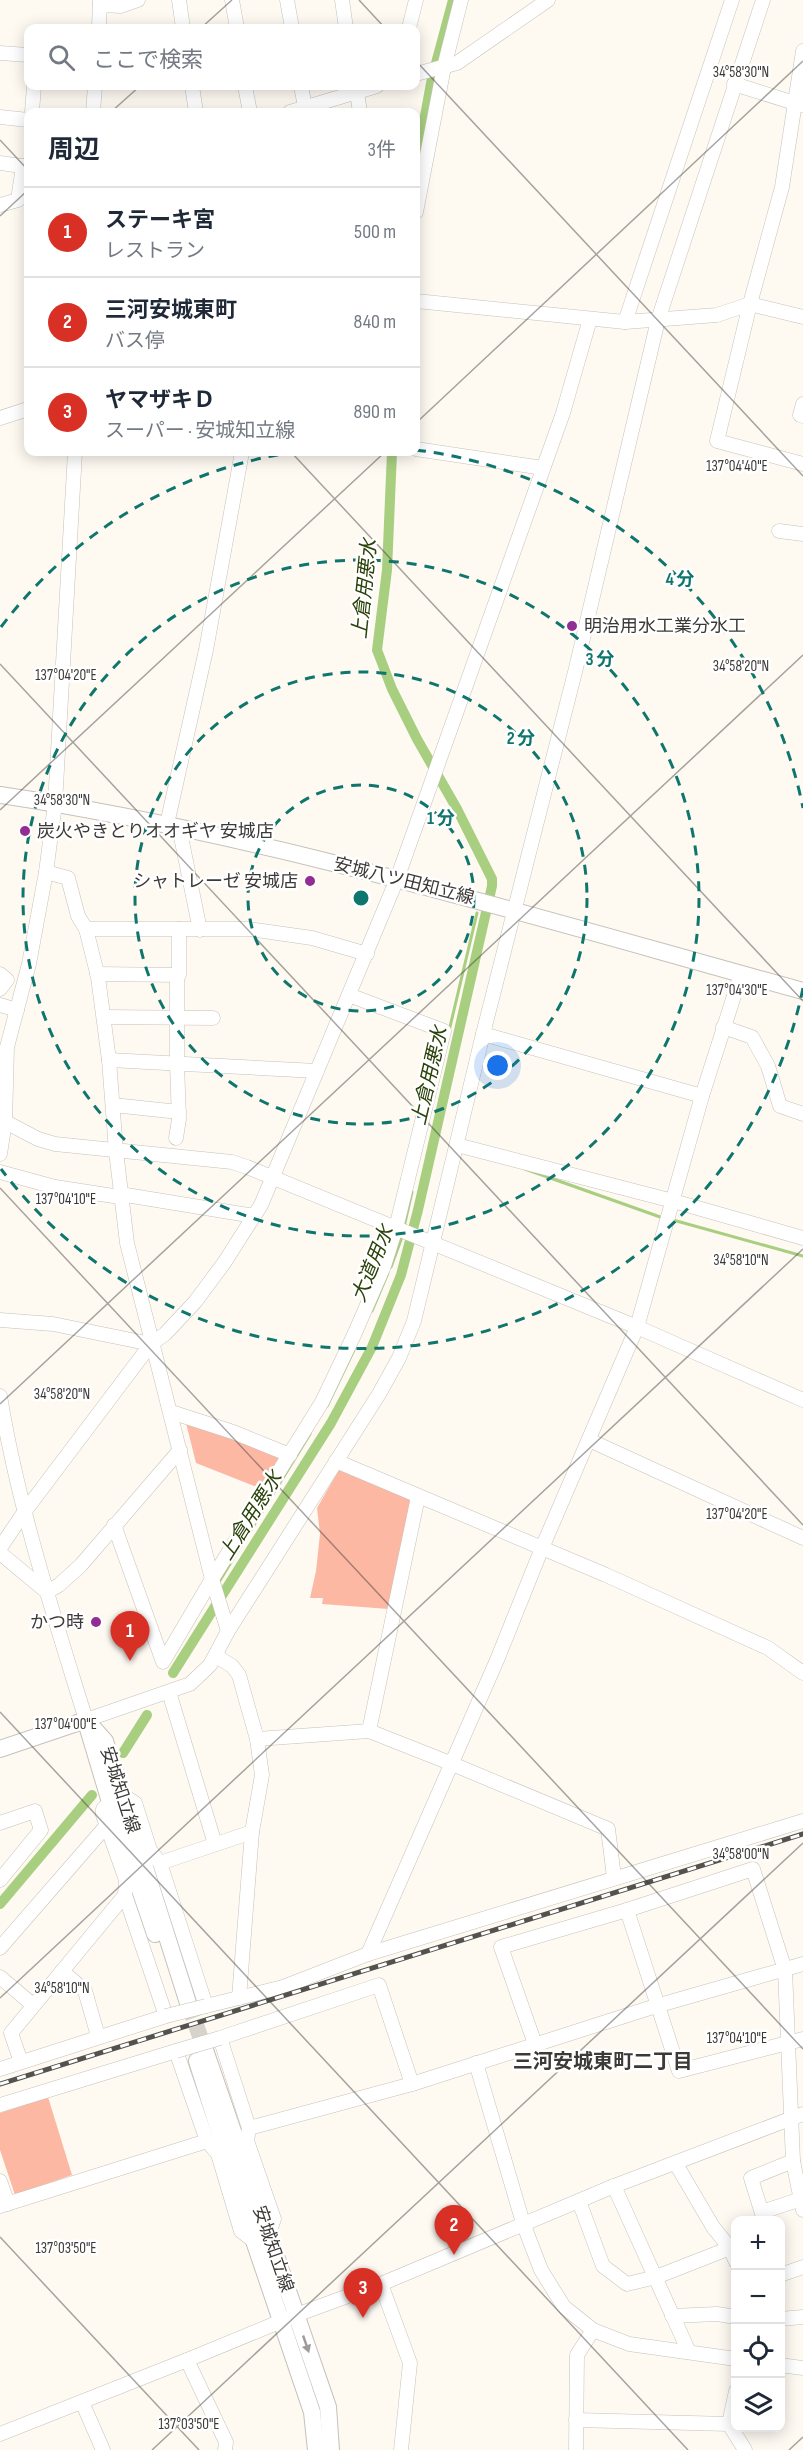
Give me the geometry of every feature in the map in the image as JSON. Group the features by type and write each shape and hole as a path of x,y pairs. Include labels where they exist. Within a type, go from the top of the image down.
{"main road":[{"name":"安城八ツ田知立線","path":"0,795 173,826 398,879 803,991"},
{"path":"0,1749 86,1720"},
{"name":"安城知立線","path":"86,1720 116,1798 178,2008"},
{"name":"安城知立線","path":"200,2052 289,2318 328,2407 331,2450"},
{"name":"安城知立線","path":"289,2318 312,2412 316,2450"}],"street":[{"path":"99,24 100,2 121,6 138,0"},
{"path":"179,0 182,24"},
{"path":"232,0 236,24"},
{"path":"287,0 291,24"},
{"path":"342,0 345,24"},
{"path":"410,24 416,0"},
{"path":"420,185 437,69 461,0"},
{"path":"420,73 457,63 548,0"},
{"path":"625,322 732,0"},
{"path":"0,1396 8,1447 47,1592 86,1720 190,1684 201,1676 216,1656 228,1631 399,1358 414,1321 427,1241 457,1145 576,668 658,320 763,0"},
{"path":"803,51 798,104 782,187 750,304 717,441 803,464"},
{"path":"0,53 24,55"},
{"path":"734,84 798,104"},
{"path":"32,108 33,90"},
{"path":"93,108 95,90"},
{"path":"193,90 195,108"},
{"path":"247,90 249,108"},
{"path":"303,90 306,108"},
{"path":"311,108 351,90"},
{"path":"356,90 359,108"},
{"path":"0,117 24,120"},
{"path":"0,163 24,166"},
{"path":"0,205 18,200 24,174"},
{"path":"420,301 625,322 717,315 750,304 803,317"},
{"path":"0,1548 25,1511 151,1344 165,1334 195,1302 224,1263 254,1216 398,879 563,413 590,319"},
{"path":"803,404 800,415 803,416"},
{"path":"0,418 24,410"},
{"path":"420,449 543,468"},
{"path":"0,1154 7,1047 29,964 46,872 55,804 75,456"},
{"path":"200,930 173,826 241,456"},
{"path":"778,531 803,534"},
{"path":"46,872 68,878 78,916 86,929 97,974 109,1060 126,1243 228,1631"},
{"path":"86,929 249,929 312,938 367,954"},
{"path":"176,1138 179,1112 177,975 179,975 179,929"},
{"path":"0,974 8,980 0,989"},
{"path":"97,974 177,975"},
{"path":"368,1954 450,1762 497,1660 542,1548 638,1327 702,1096 741,974"},
{"path":"114,1524 164,1662 215,1587 322,1402 354,1335 398,1228 444,1031 349,995"},
{"path":"0,1005 17,1010"},
{"path":"104,1017 213,1018"},
{"path":"723,1027 752,1037 768,1066 780,1106 803,1114"},
{"path":"483,1034 702,1096"},
{"path":"109,1060 317,1071"},
{"path":"113,1105 179,1112"},
{"path":"2,1120 46,1142 232,1162 272,1176 638,1327 803,1400"},
{"path":"457,1145 673,1201 803,1238"},
{"path":"0,1172 55,1187 254,1216"},
{"path":"0,1320 53,1324 151,1344"},
{"path":"171,1412 233,1432 290,1455"},
{"path":"589,1440 803,1538"},
{"path":"47,1592 59,1585 81,1565 180,1450"},
{"path":"336,1461 542,1548 768,1648 803,1673"},
{"path":"369,1731 418,1497"},
{"path":"0,1553 47,1592"},
{"path":"216,1656 232,1666 239,1675 257,1739 262,1775 252,1832 239,1998"},
{"path":"168,1692 215,1844"},
{"path":"257,1739 369,1731 450,1762 608,1829 614,1877"},
{"path":"178,2008 125,1895 126,1880 103,1809 116,1798 135,1803 150,1850 159,1863 207,2006"},
{"path":"0,1823 35,1811 41,1830 0,1880"},
{"path":"0,2068 178,2008 207,2006 283,1987 368,1954 803,1821"},
{"path":"0,1948 107,1825"},
{"path":"159,1863 252,1832"},
{"path":"535,2044 501,1947 627,1910 753,1869 785,1970 796,2040 798,2116 793,2162 802,2205 763,2216 752,2178 793,2162"},
{"path":"21,2062 11,2033 125,1895"},
{"path":"627,1910 656,2006 679,2071 796,2040"},
{"path":"249,2128 412,2084 656,2006 803,1964"},
{"path":"62,1971 85,1991 98,2036"},
{"path":"0,1977 33,2005"},
{"path":"0,2105 220,2038 379,1985 412,2084"},
{"path":"176,2051 207,2141 218,2154 241,2232 261,2239 274,2219 247,2141 249,2128 220,2038"},
{"path":"476,2063 523,2223 541,2270 564,2307 593,2330 629,2344 731,2358"},
{"path":"0,2434 289,2318 381,2284 614,2186 798,2116"},
{"path":"0,2181 4,2205 207,2141"},
{"path":"579,2201 603,2266 627,2284 656,2277 730,2248 713,2227 676,2164"},
{"path":"614,2186 689,2352"},
{"path":"785,2273 803,2267"},
{"path":"381,2284 410,2363 401,2450"},
{"path":"672,2316 717,2314 731,2316"},
{"path":"785,2319 803,2317"},
{"path":"576,2450 577,2355 593,2330"},
{"path":"188,2360 226,2442 225,2450"},
{"path":"785,2366 803,2368"},
{"path":"82,2402 103,2450"},
{"path":"731,2413 729,2424 745,2450"},
{"path":"576,2420 729,2424"}],"shaded area":[{"path":"185,1419 279,1457 262,1489 196,1463"},
{"path":"340,1468 412,1500 389,1609 322,1604 323,1598 310,1598 320,1534 317,1508"},
{"path":"48,2097 72,2175 15,2195 0,2150 0,2113"}],"waterway":[{"name":"上倉用悪水","path":"420,143 432,78 453,0"},
{"name":"上倉用悪水","path":"173,1673 331,1423 372,1347 401,1275 418,1210 492,886 492,879 457,809 417,739 392,689 377,650 387,570 392,456"},
{"name":"大道用水","path":"449,1031 477,913"},
{"path":"525,1169 663,1218"},
{"name":"大道用水","path":"404,1227 412,1192"},
{"path":"673,1220 803,1256"},
{"name":"大道用水","path":"391,1267 402,1237"},
{"name":"大道用水","path":"372,1311 388,1273"},
{"name":"大道用水","path":"327,1406 354,1350"},
{"name":"大道用水","path":"219,1582 310,1434"},
{"name":"上倉用悪水","path":"123,1753 147,1715"},
{"name":"上倉用悪水","path":"0,1904 92,1795"}],"tunnel":[{"path":"188,2003 205,2050"}],"railway":[{"path":"0,2084 803,1834"}],"place":[{"name":"明治用水工業分水工","path":"572,626"},
{"name":"炭火やきとりオオギヤ 安城店","path":"25,831"},
{"name":"シャトレーゼ 安城店","path":"310,881"},
{"name":"かつ時","path":"96,1622"},
{"name":"ステーキ宮","path":"130,1661"},
{"name":"三河安城東町","path":"454,2255"},
{"name":"ヤマザキＤ","path":"363,2318"}],"district":[{"name":"三河安城東町二丁目","path":"603,2062"}]}
